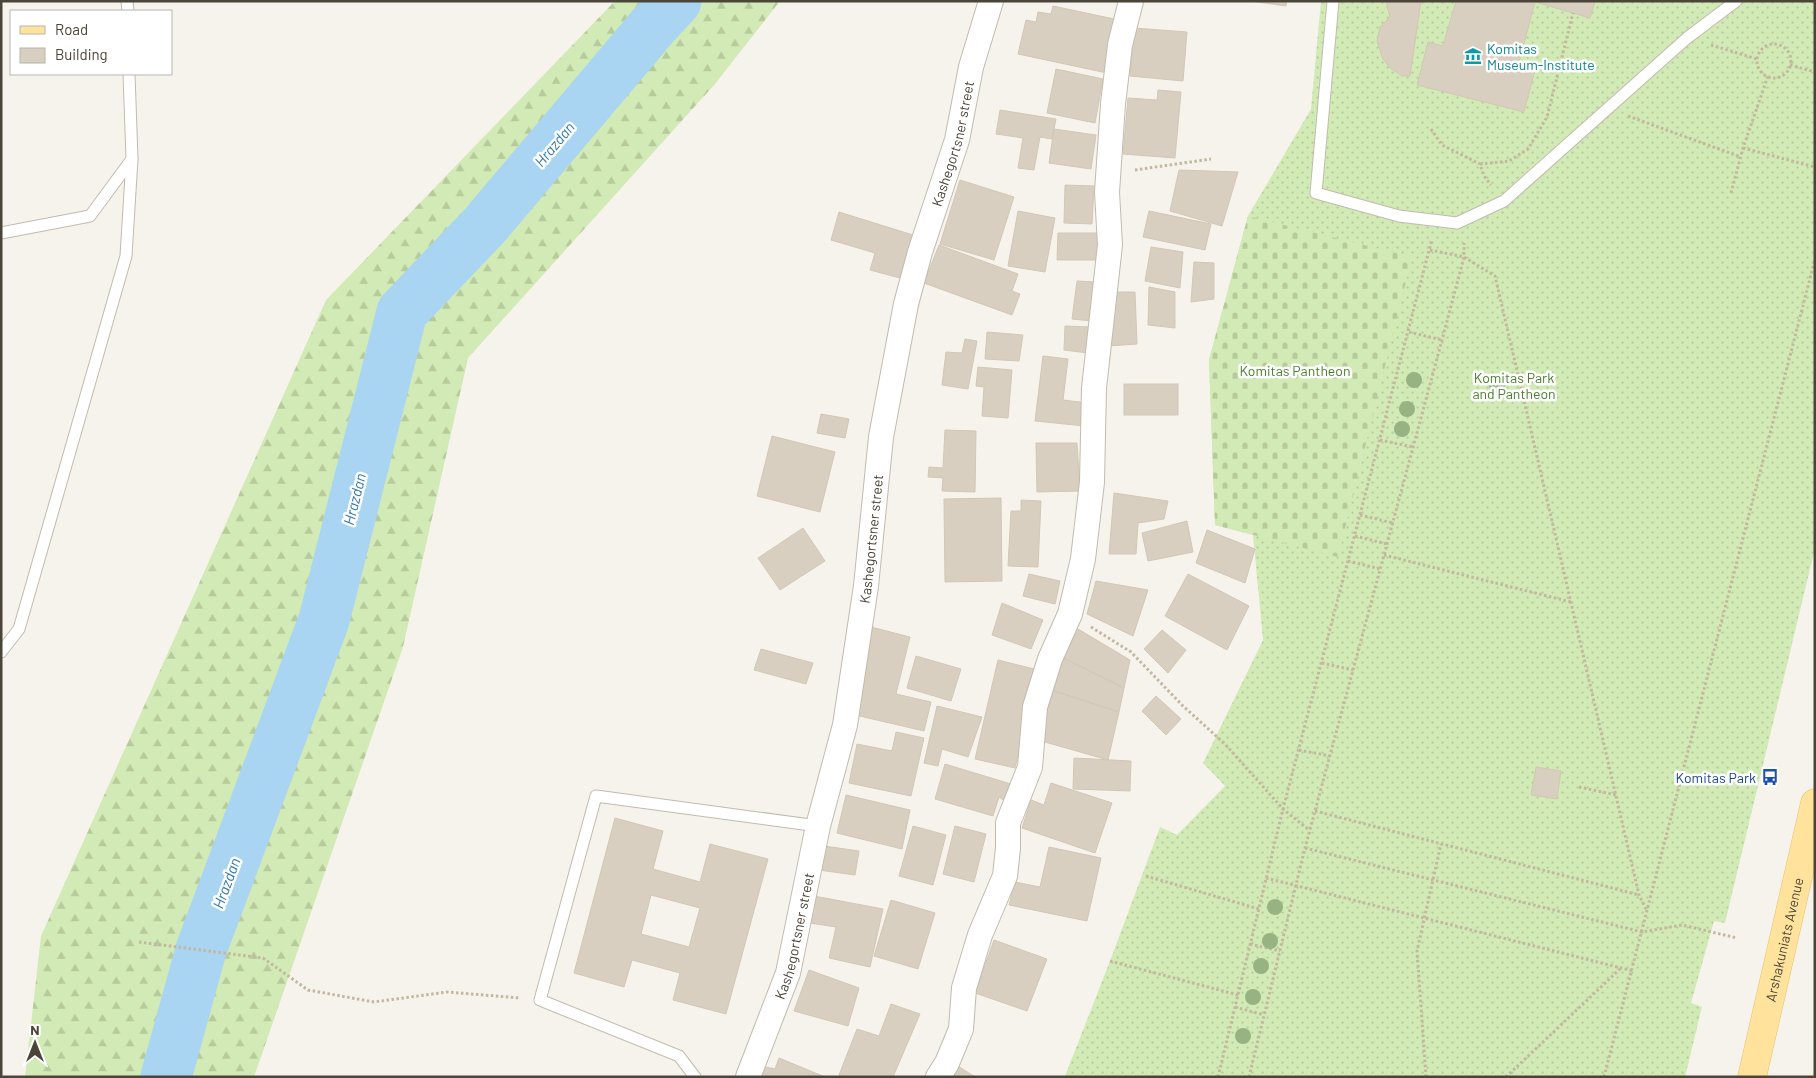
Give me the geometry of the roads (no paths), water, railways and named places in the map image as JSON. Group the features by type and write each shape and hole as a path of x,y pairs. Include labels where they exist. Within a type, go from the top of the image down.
{"main road":[{"name":"Arshakuniats Avenue","path":"1752,1077 1815,803"}],"street":[{"name":"Kashegortsner street","path":"748,1077 788,973 818,826 845,725 866,586 881,437 906,304 920,252 957,140 971,67 991,1"},
{"path":"938,1077 947,1063 961,1028 964,988 980,935 1005,876 1008,823 1030,767 1035,707 1050,659 1070,614 1083,558 1092,482 1094,388 1110,245 1107,192 1113,104 1120,45 1131,1"}],"lane":[{"path":"1334,1 1316,193 1399,216 1457,223 1504,201 1687,38 1736,1"},
{"path":"1,652 19,629 126,256 132,159 129,75"},
{"path":"1,233 90,216 132,159"},
{"path":"695,1077 679,1056 540,1000 596,796 818,826"}],"waterway":[{"name":"Hrazdan","path":"166,1077 201,950 324,620 402,312 485,225 676,1"}],"place":[{"name":"Komitas Museum-Institute","path":"1473,56"},
{"name":"Komitas Park","path":"1770,777"}],"park label":[{"name":"Komitas Pantheon","path":"1295,370"},
{"name":"Komitas Park and Pantheon","path":"1514,386"}]}
